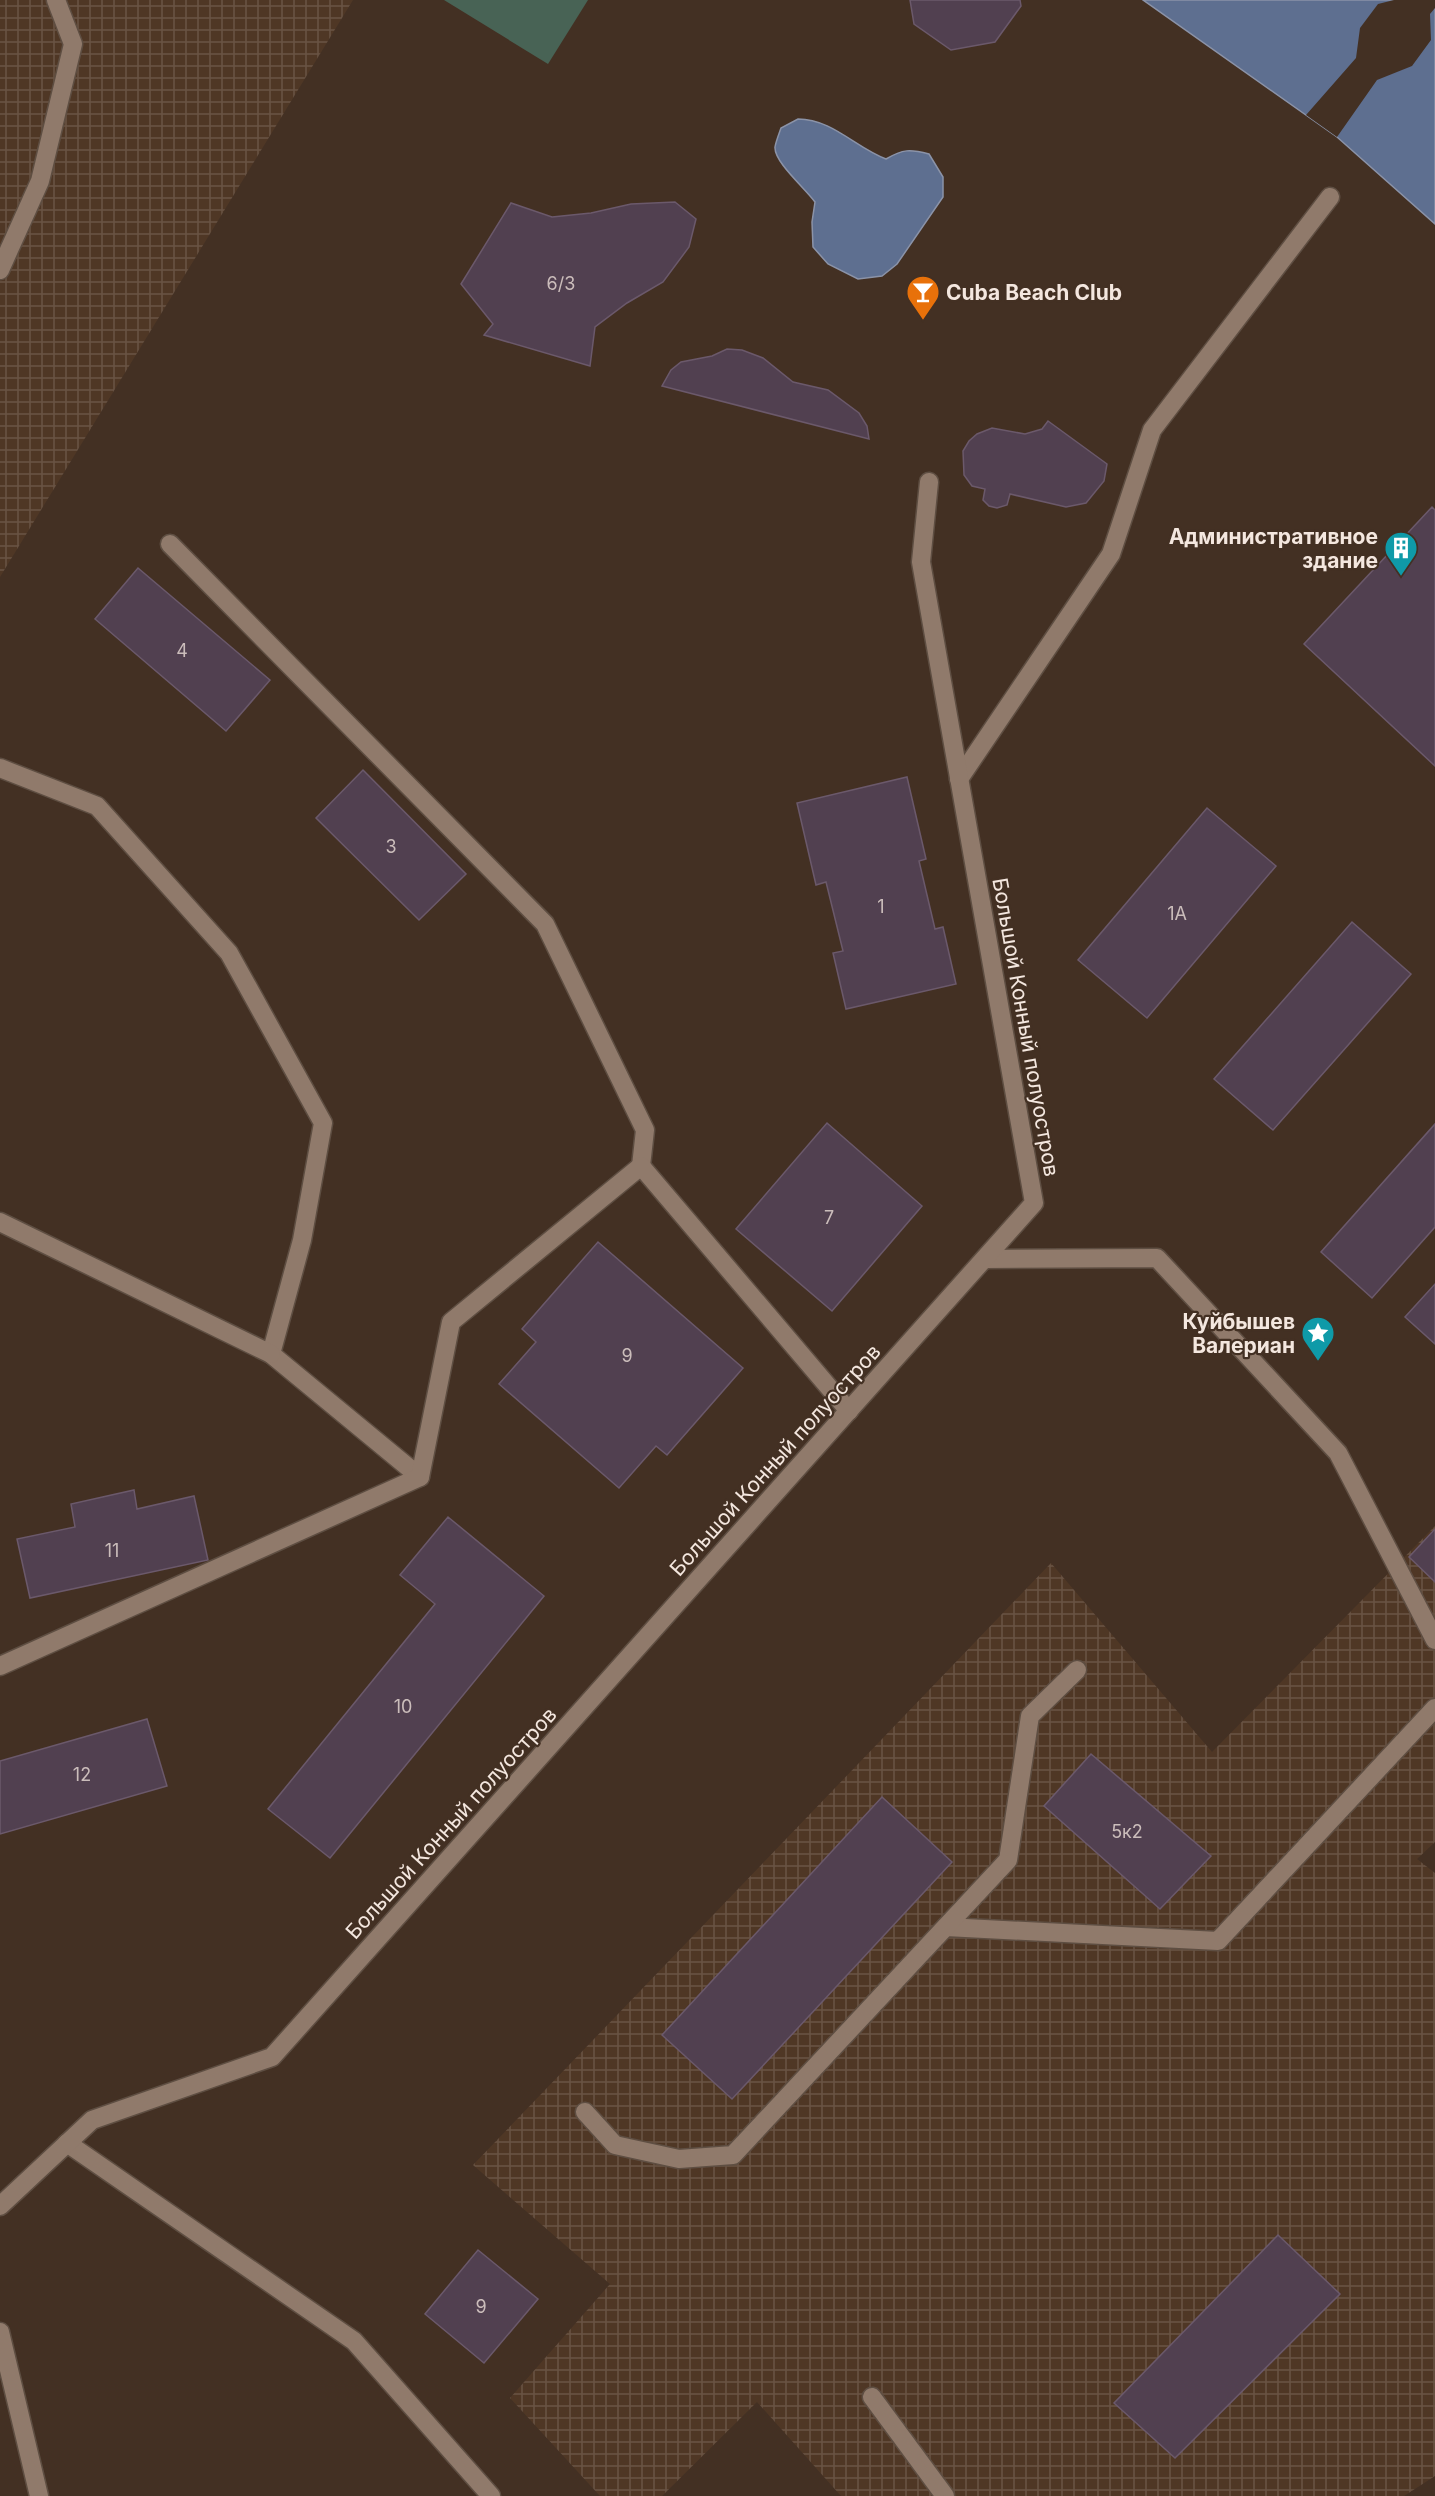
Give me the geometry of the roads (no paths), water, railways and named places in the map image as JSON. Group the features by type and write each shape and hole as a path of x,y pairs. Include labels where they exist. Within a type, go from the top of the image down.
{"street":[{"path":"0,270 40,181 73,44 56,0"},
{"path":"959,779 1111,554 1152,430 1330,197"},
{"name":"Большой Конный полуостров","path":"0,2206 92,2120 272,2057 1034,1203 921,562 929,482"},
{"path":"170,544 545,924 645,1130 641,1166 451,1322 420,1477"},
{"path":"0,768 97,806 229,953 323,1123 302,1240 271,1354"},
{"path":"641,1166 849,1411"},
{"path":"0,1222 271,1354 420,1477"},
{"path":"985,1259 1157,1258 1338,1453 1435,1640"},
{"path":"0,1666 420,1477"},
{"path":"585,2112 615,2145 679,2159 733,2155 1008,1860 1030,1716 1077,1670"},
{"path":"946,1927 1218,1941 1435,1708"},
{"path":"68,2143 354,2341 491,2496"},
{"path":"0,2332 39,2496"},
{"path":"872,2397 945,2496"}],"water":[{"path":"1143,0 1435,0 1435,224 1337,137"},
{"path":"798,119 810,120 833,129 886,159 907,151 929,154 943,177 943,197 897,264 882,276 858,279 828,264 813,247 812,222 815,202 779,160 775,147 781,128"}],"place":[{"name":"Cuba Beach Club","path":"923,321"},
{"name":"Административное здание","path":"1401,577"},
{"name":"Куйбышев Валериан","path":"1318,1362"}]}
